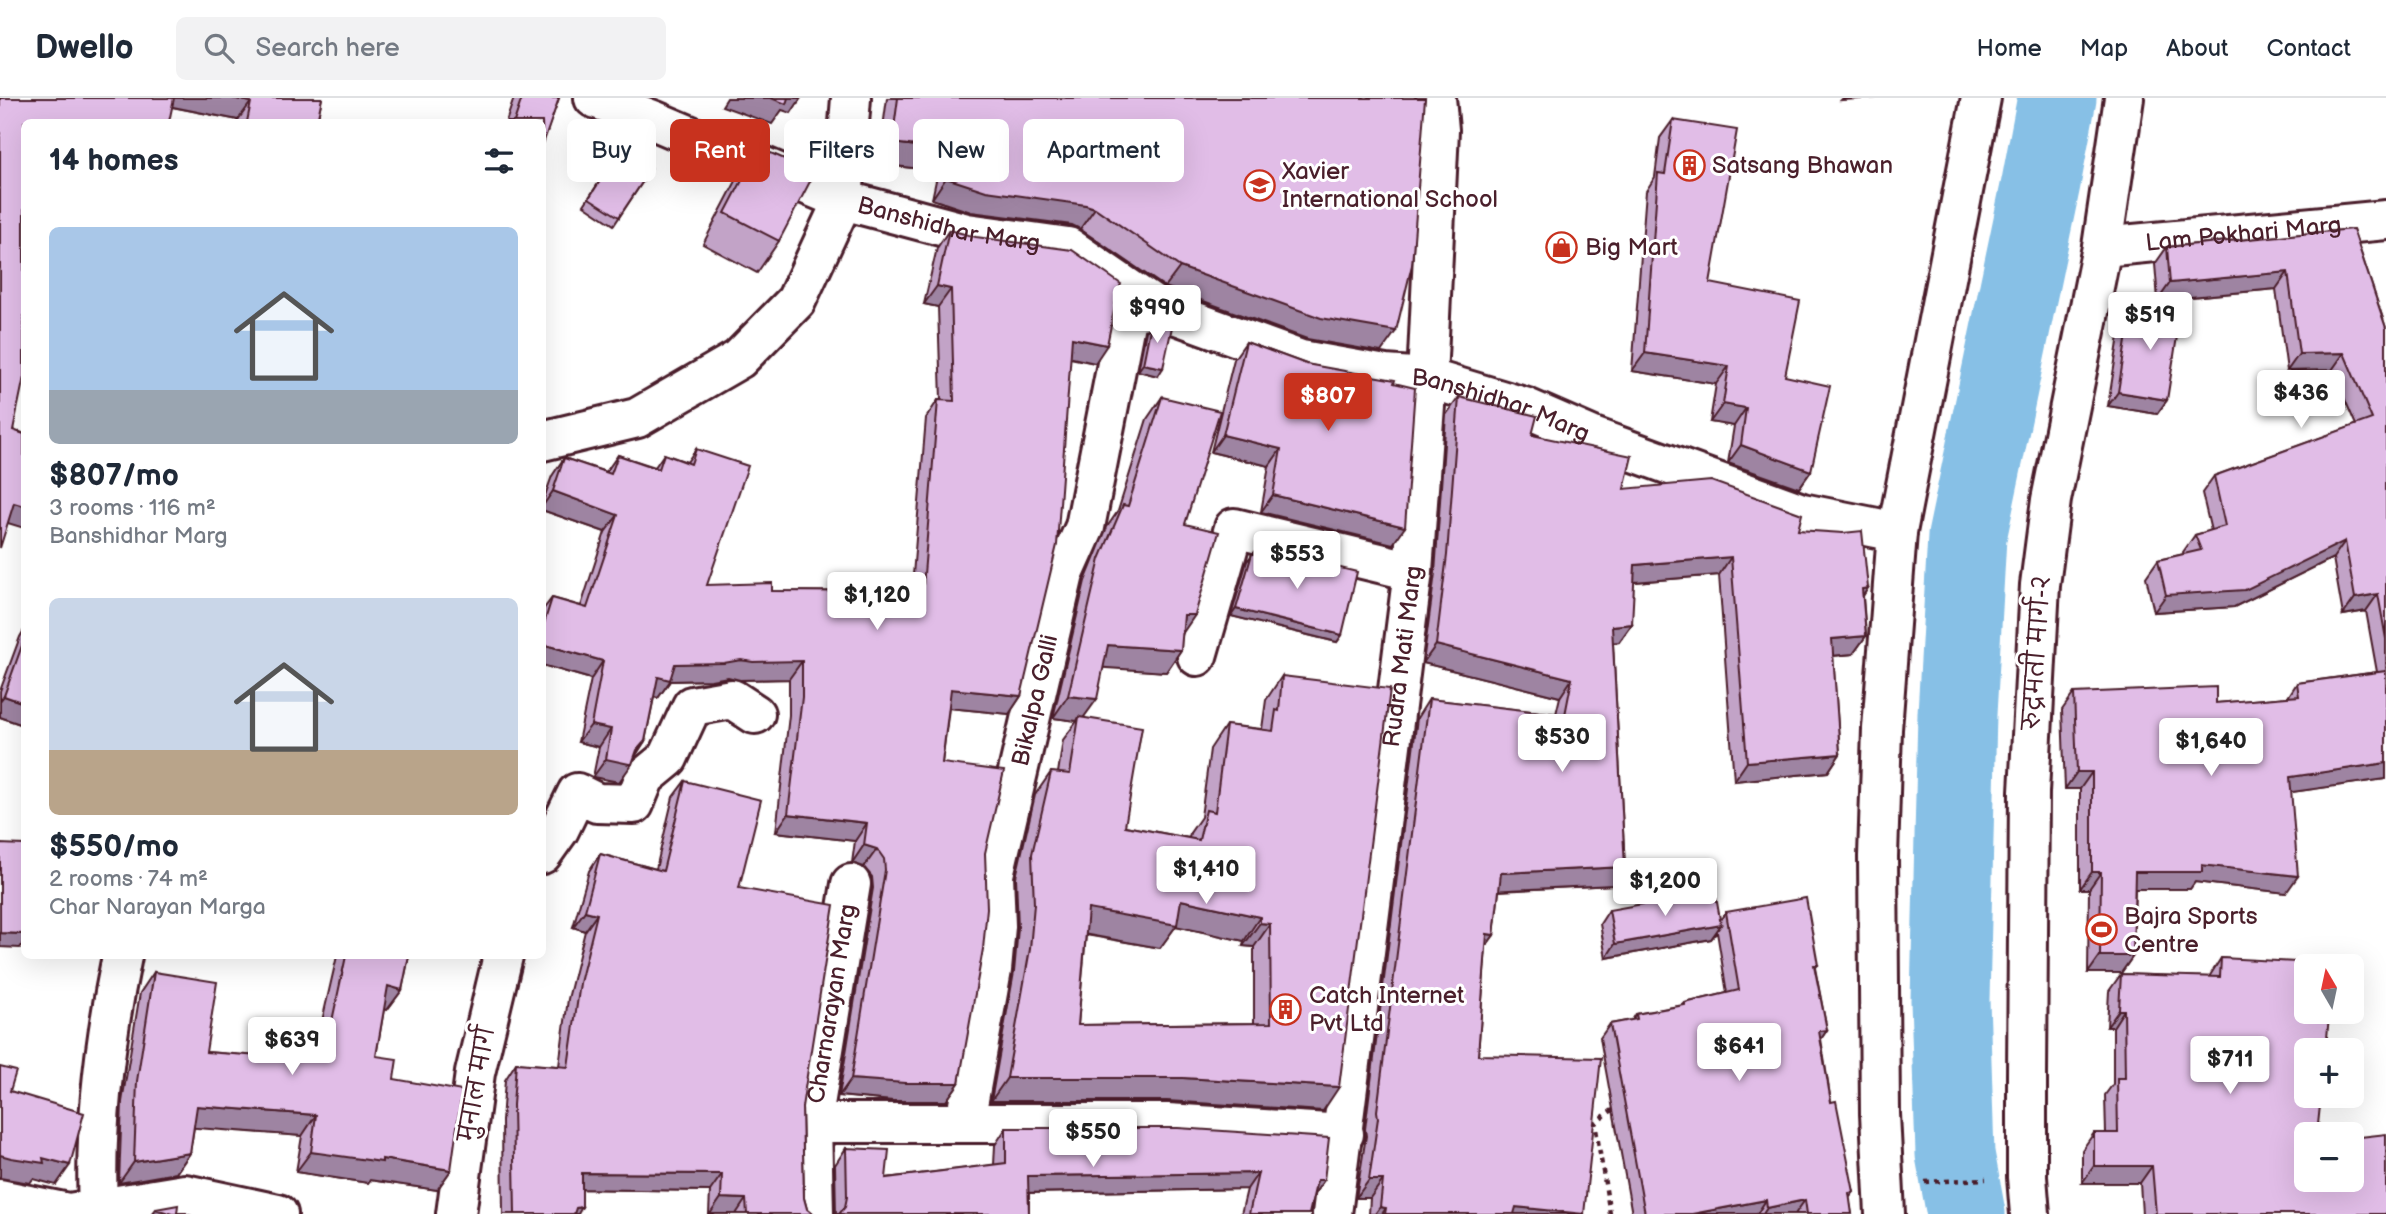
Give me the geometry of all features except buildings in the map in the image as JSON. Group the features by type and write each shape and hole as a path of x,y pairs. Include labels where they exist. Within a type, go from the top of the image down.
{"street":[{"name":"Banshidhar Marg","path":"594,98 843,200 967,233 1068,247 1154,307 1300,360 1385,375 1427,378 1524,407 1593,437 1802,513 1898,532"},
{"path":"546,440 637,418 739,359 796,301 843,200 851,98"},
{"name":"Rudra Mati Marg","path":"1332,1214 1413,571 1427,378 1439,130 1436,98"},
{"path":"1883,1199 1878,857 1882,729 1898,532 1981,98"},
{"name":"रुद्रमती मार्ग-२","path":"2029,1195 2029,792 2040,585 2051,500 2102,247 2124,98"},
{"name":"Lam Pokhari Marg","path":"2102,247 2386,220"},
{"name":"Bikalpa Galli","path":"965,1122 992,970 996,926 994,875 1065,574 1085,527 1127,313 1154,307"},
{"path":"1197,656 1234,528 1413,571"},
{"path":"546,848 559,830 577,793 597,803 634,804 645,777 668,758 692,706 732,699 755,714"},
{"name":"Charnarayan Marg","path":"814,1214 812,1123 851,884"},
{"path":"98,1207 96,1169 100,1090 122,959"},
{"name":"मुनाल मार्ग","path":"456,1214 475,1073 501,959"},
{"name":"Charnarayan Marg","path":"812,1123 1167,1123 1344,1134"},
{"path":"0,1199 69,1213 185,1194 278,1214"}],"path":[{"path":"0,425 21,434"},
{"path":"1610,1214 1595,1123 1611,1111 1622,1108"},
{"path":"1883,1199 2029,1195"}],"waterway":[{"path":"1966,1214 1955,1154 1950,1000 1957,714 1967,537 2057,98"}],"place":[{"name":"Satsang Bhawan","path":"1689,165"},
{"name":"Xavier International School","path":"1259,185"},
{"name":"Big Mart","path":"1562,247"},
{"name":"Bajra Sports Centre","path":"2101,930"},
{"name":"Catch Internet Pvt Ltd","path":"1286,1009"}]}
